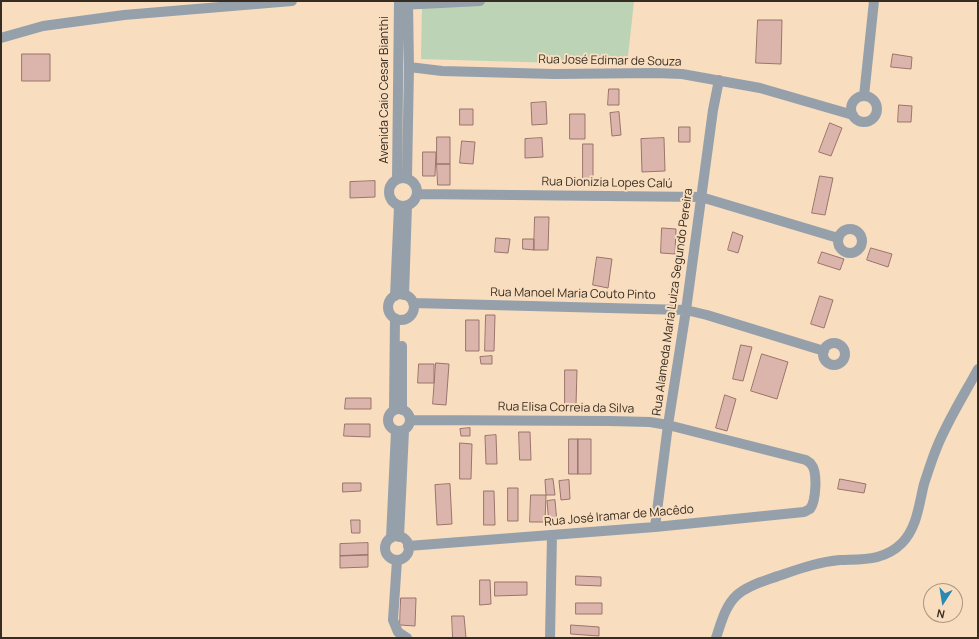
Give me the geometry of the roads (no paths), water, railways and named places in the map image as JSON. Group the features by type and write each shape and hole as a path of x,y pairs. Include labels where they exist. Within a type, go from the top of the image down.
{"street":[{"path":"1,38 43,26 124,15 292,1"},
{"path":"401,3 480,1"},
{"path":"853,115 851,111 854,102 860,97 864,96 874,1"},
{"name":"Avenida Caio Cesar Bianthi","path":"401,3 409,67 402,179"},
{"name":"Avenida Caio Cesar Bianthi","path":"401,3 402,179"},
{"name":"Rua José Edimar de Souza","path":"409,67 442,71 554,74 682,74 760,88 853,115 859,121 863,122 871,120 876,114 876,105 872,99 864,96"},
{"name":"Rua Alameda Maria Luiza Segundo Pereira","path":"655,527 713,110 719,80"},
{"path":"399,296 403,206 414,201 417,194 414,183 402,179"},
{"name":"Avenida Caio Cesar Bianthi","path":"402,179 390,184 388,193 391,201 403,206"},
{"name":"Rua Dionizia Lopes Calú","path":"417,194 701,197 838,238"},
{"path":"399,296 408,297 413,303 413,311 406,319 398,319 390,313 388,309 389,302 399,296"},
{"name":"Rua Manoel Maria Couto Pinto","path":"413,303 686,310 824,351"},
{"path":"398,319 398,410"},
{"path":"716,638 725,612 737,595 745,590 764,581 817,563 879,557 894,550 903,542 916,519 925,482 936,447 978,369"},
{"path":"398,410 409,415 410,420 409,426 400,431 390,428 388,420 390,414 398,410"},
{"name":"Rua Elisa Correia da Silva","path":"410,420 650,422 668,425 806,460 814,469 815,489"},
{"path":"395,538 400,431"},
{"name":"Rua José Iramar de Macêdo","path":"408,546 655,527 804,512 810,509 815,489"},
{"path":"550,638 552,535"},
{"path":"395,538 404,539 408,546 408,550 404,557 397,560 390,558 386,552 386,545 395,538"},
{"path":"397,560 393,620 398,632 408,638"}]}
